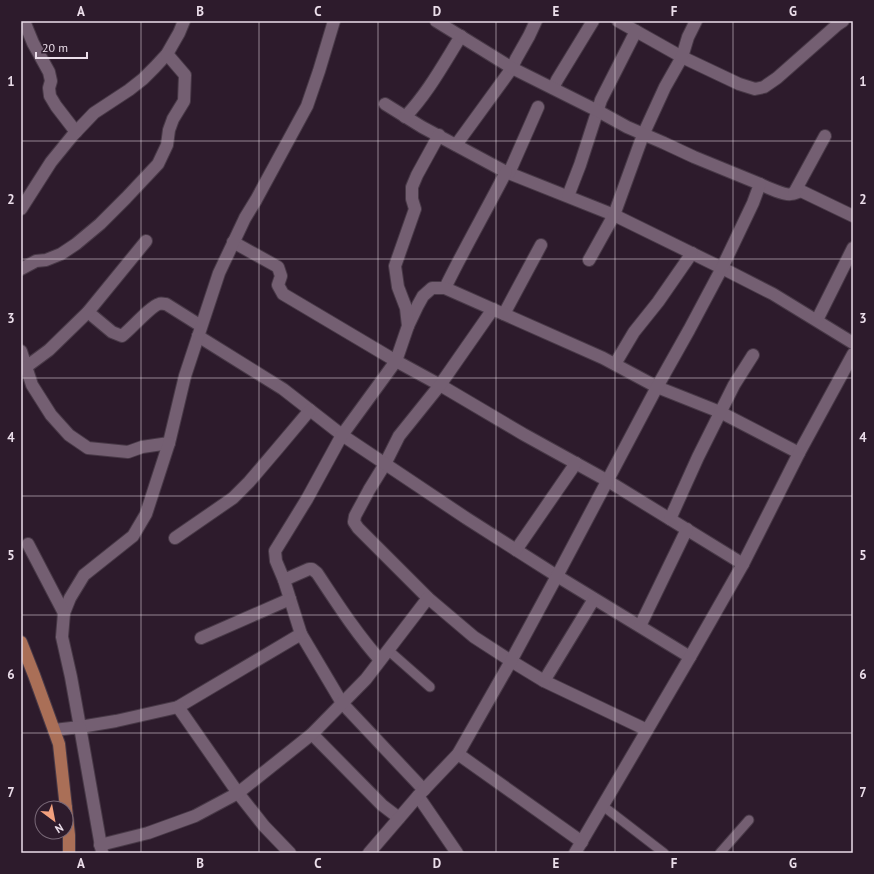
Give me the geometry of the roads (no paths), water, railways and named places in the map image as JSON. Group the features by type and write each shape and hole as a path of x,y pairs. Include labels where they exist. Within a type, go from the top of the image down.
{"main road":[{"path":"21,642 59,744 65,800"},
{"path":"69,840 69,853"}],"street":[{"path":"24,21 33,43 49,72 51,81 49,88 50,96 76,132"},
{"path":"21,209 51,162 94,113 129,90 156,67 167,54 184,21"},
{"path":"334,21 307,106 260,194 245,218 219,273 185,376 169,442 146,514 133,536 84,575 70,598 64,612 62,637 71,677 101,849 195,816 238,793 312,734 366,679 428,598"},
{"path":"436,21 512,68 643,135 731,173 748,178 784,193 791,195 801,191 853,216"},
{"path":"456,144 512,68 536,21"},
{"path":"553,88 593,21"},
{"path":"618,21 682,58 739,84 755,89 764,87 777,78 843,21"},
{"path":"589,260 614,215 643,135 665,87 682,58 688,37 696,21"},
{"path":"568,196 580,165 601,100 636,31"},
{"path":"406,116 415,107 427,90 461,36"},
{"path":"21,269 36,261 46,260 61,254 76,244 100,224 158,164 167,145 169,130 173,119 184,101 185,75 167,54"},
{"path":"385,104 508,173 614,215 773,294 853,343"},
{"path":"445,288 463,251 508,173 538,107"},
{"path":"408,326 406,308 398,287 394,266 415,209 412,199 412,187 439,135"},
{"path":"794,193 825,136"},
{"path":"368,853 458,754 557,576 657,386 722,268 753,203 760,184"},
{"path":"26,367 49,350 88,312 146,240"},
{"path":"233,242 278,267 281,276 278,285 283,294 396,361 608,481 743,564"},
{"path":"541,245 498,312 399,436 385,464 355,516 354,522 358,528 428,598 474,636 510,661 544,681 647,730"},
{"path":"817,320 853,248"},
{"path":"615,364 634,332 658,302 692,253"},
{"path":"457,853 421,793 342,703 301,634 284,580 276,561 275,551 307,499 342,435 396,361 408,326 423,296 432,288 445,288 603,358 657,386 720,412 799,452"},
{"path":"88,312 112,332 122,336 153,308 159,304 166,304 199,331 283,388 342,435 385,464 557,576 690,657"},
{"path":"21,351 32,385 51,416 69,435 88,448 128,452 142,447 169,442"},
{"path":"458,754 578,848 743,564 799,452 853,354"},
{"path":"670,519 720,412 734,385 753,355"},
{"path":"175,538 233,498 310,410"},
{"path":"516,550 576,463"},
{"path":"640,626 687,530"},
{"path":"28,544 64,612"},
{"path":"284,580 309,569 312,569 317,573 351,624 380,660"},
{"path":"201,638 290,598"},
{"path":"544,681 594,599"},
{"path":"54,730 80,728 178,707 301,634"},
{"path":"178,707 238,793 264,826 290,853"},
{"path":"312,734 382,805 399,818"}],"lane":[{"path":"388,650 430,687"},
{"path":"603,806 664,853"},
{"path":"720,853 749,820"}]}
